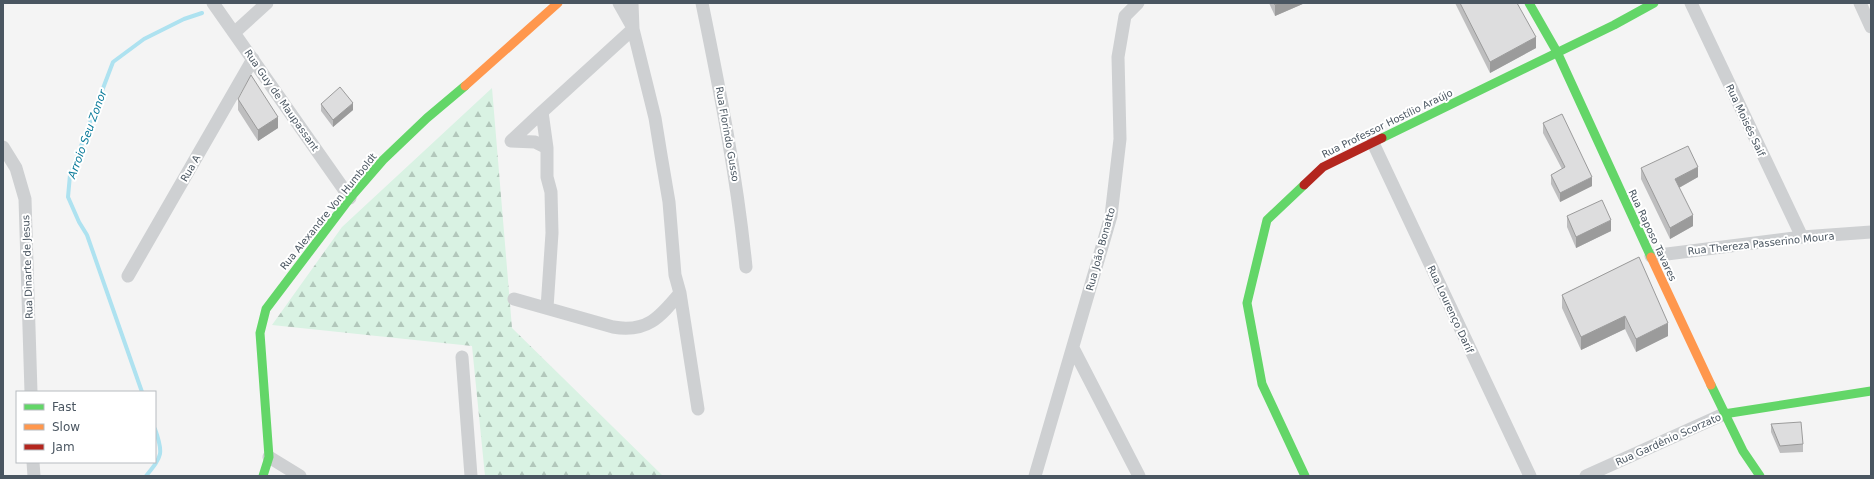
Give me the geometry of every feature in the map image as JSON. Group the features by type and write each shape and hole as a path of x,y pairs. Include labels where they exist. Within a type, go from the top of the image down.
{"street":[{"name":"Rua Guy de Maupassant","path":"213,3 350,198"},
{"path":"234,33 267,3"},
{"name":"Rua Alexandre Von Humboldt","path":"263,476 269,457 260,344 262,321 266,309 350,198 401,142 558,3"},
{"path":"619,3 633,29"},
{"path":"632,3 633,29 655,118 668,202 674,275 680,293 698,409"},
{"name":"Rua Florindo Gusso","path":"702,3 731,148 746,267"},
{"name":"Rua João Bonatto","path":"1035,476 1112,216 1120,139 1118,57 1125,16 1138,3"},
{"name":"Rua Raposo Tavares","path":"1529,3 1557,52 1724,414 1743,451 1760,476"},
{"name":"Rua Professor Hostílio Araújo","path":"1305,476 1262,384 1247,303 1267,220 1323,167 1614,25 1654,3"},
{"name":"Rua Moisés Saif","path":"1691,3 1802,236"},
{"path":"1860,3 1871,28"},
{"path":"547,148 535,142 510,141 633,29"},
{"name":"Rua A","path":"128,276 253,59"},
{"path":"542,112 547,148 546,172 551,192 552,215 547,308"},
{"name":"Rua Lourenço Darif","path":"1373,143 1530,476"},
{"name":"Rua Dinarte de Jesus","path":"3,147 16,168 25,199 31,391"},
{"name":"Rua Thereza Passerino Moura","path":"1651,256 1802,236 1871,232"},
{"path":"514,299 613,328 625,329 639,328 652,322 662,314 680,293"},
{"path":"1073,348 1139,476"},
{"path":"462,358 471,476"},
{"name":"Rua Gardênio Scorzato","path":"1586,476 1724,414 1871,391"},
{"path":"269,457 300,476"},
{"path":"33,463 34,476"}],"green space":[{"path":"492,88 512,328 663,476 485,476 472,346 272,325 342,227"}],"building":[{"path":"1460,3 1517,3 1536,37 1490,62"},
{"path":"251,75 278,117 258,130 238,99"},
{"path":"340,87 353,103 333,120 321,104"},
{"path":"1562,114 1592,177 1560,193 1551,175 1565,167 1543,123"},
{"path":"1688,146 1698,167 1675,179 1693,215 1670,228 1641,168"},
{"path":"1602,200 1611,220 1576,237 1567,216"},
{"path":"1639,257 1668,323 1636,339 1625,316 1581,337 1562,295"},
{"path":"1801,422 1803,444 1780,446 1771,424"}],"waterway":[{"name":"Arroio Seu Zonor","path":"142,391 87,235 79,222 68,197 70,175 113,62 144,39 184,19 202,13"},
{"name":"Arroio Seu Zonor","path":"156,432 160,444 160,454 156,462"},
{"name":"Arroio Seu Zonor","path":"146,476 156,463"}],"traffic: fast":[{"path":"1529,3 1557,52 1651,257"},
{"path":"1382,138 1614,25 1654,3"},
{"path":"263,476 269,457 260,333 266,309 350,198 383,160 427,118 465,86"},
{"path":"1304,185 1267,220 1247,303 1262,384 1305,476"},
{"path":"1711,385 1743,451 1760,476"},
{"path":"1724,414 1871,391"}],"traffic: slow":[{"path":"465,86 558,3"},
{"path":"1651,257 1711,385"}],"traffic: jam":[{"path":"1304,185 1323,167 1382,138"}]}
